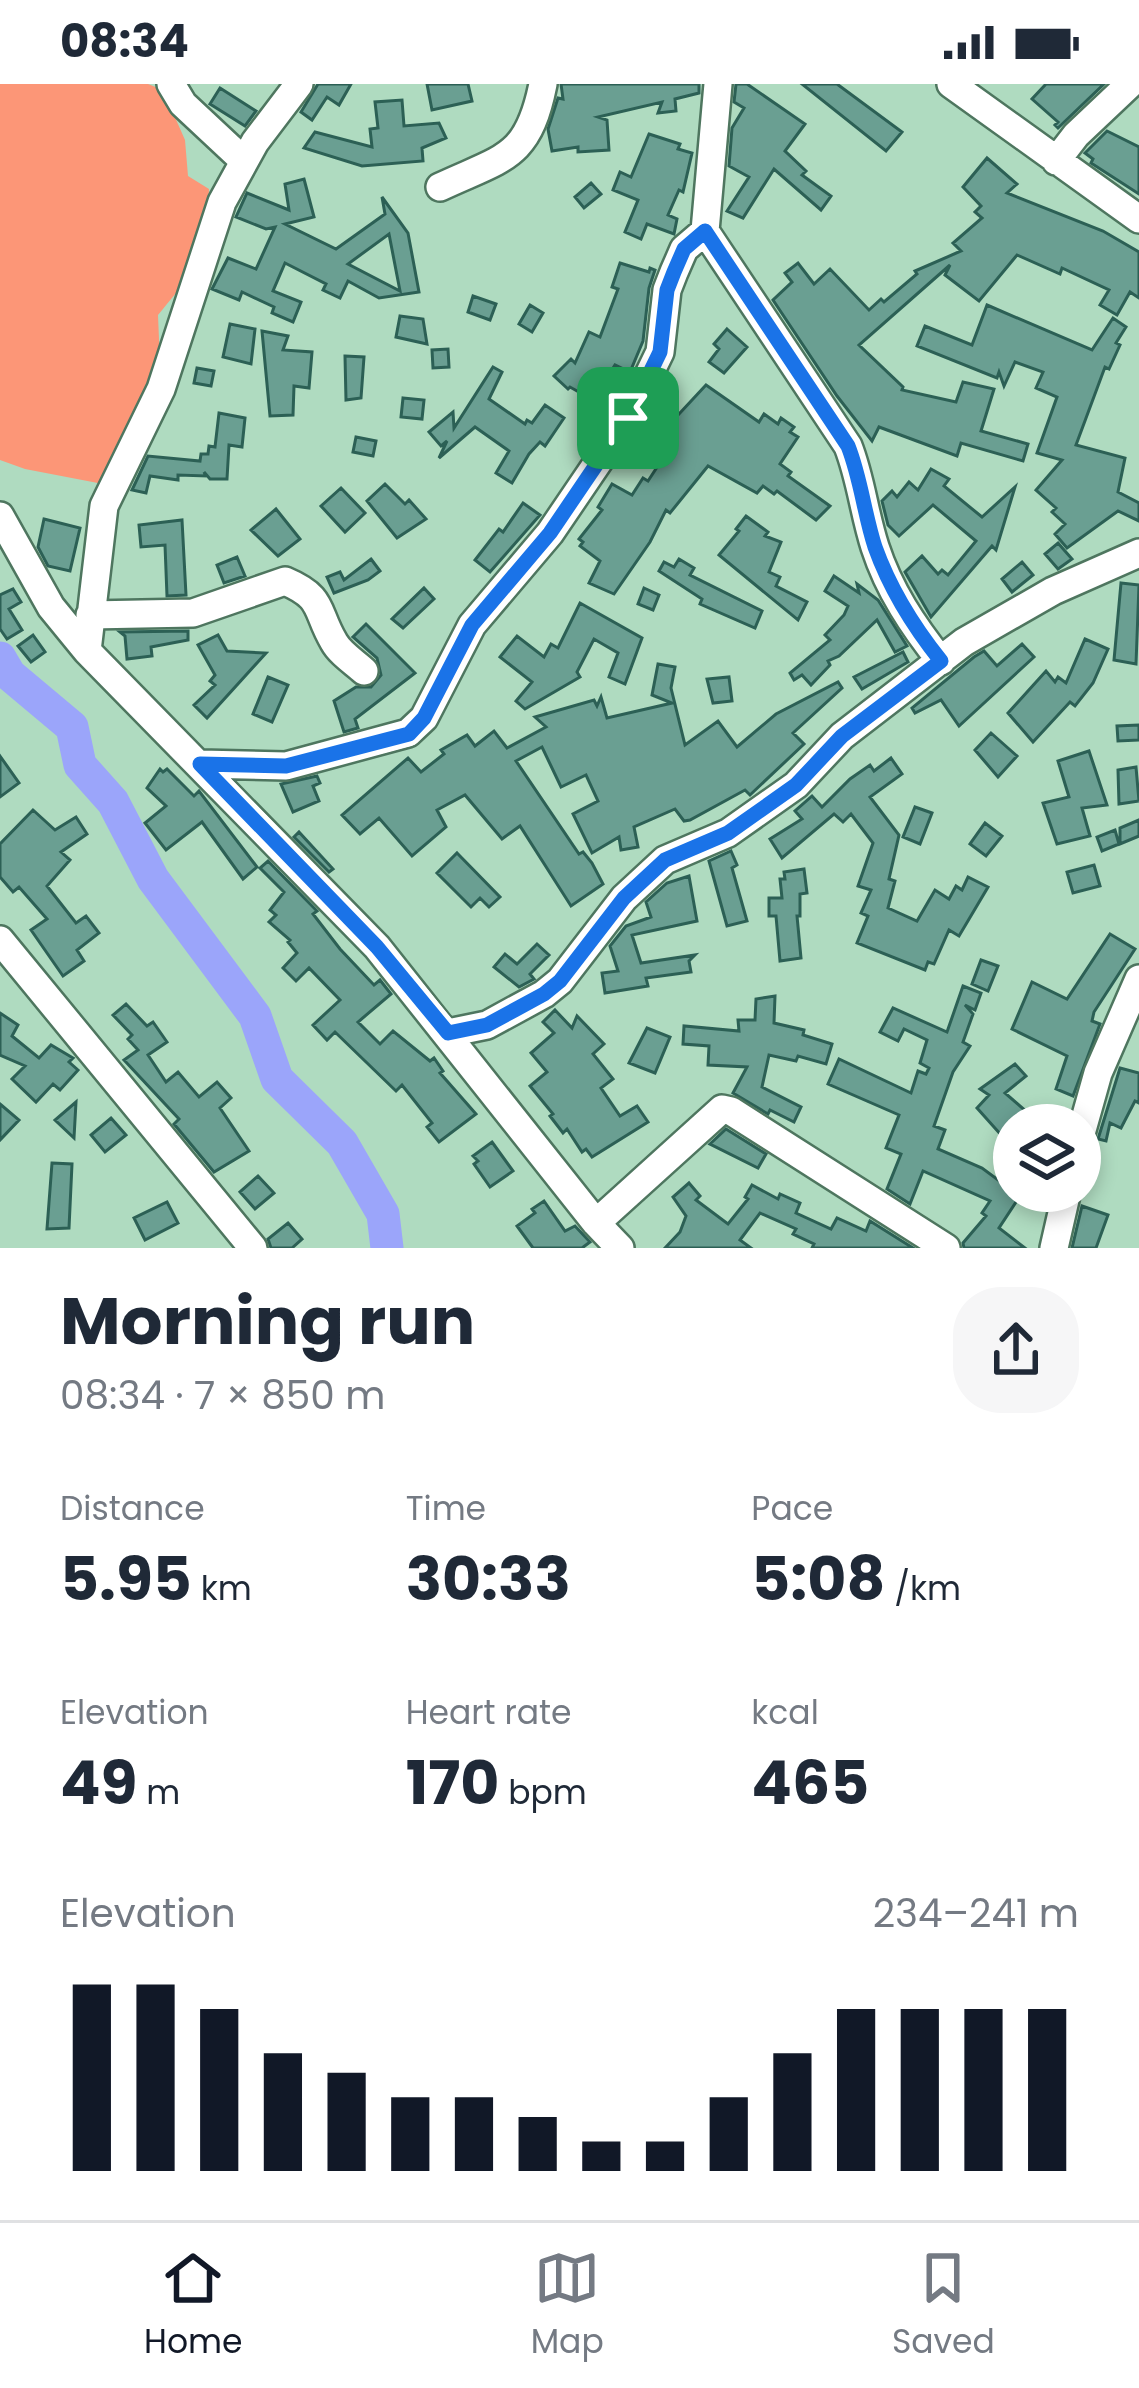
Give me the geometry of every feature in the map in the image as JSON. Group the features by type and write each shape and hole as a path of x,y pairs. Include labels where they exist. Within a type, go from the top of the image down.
{"street":[{"path":"171,84 183,104 244,161"},
{"path":"87,651 104,506 161,389 222,202 244,161 299,84"},
{"path":"440,187 517,152 537,116 543,84"},
{"path":"718,84 705,231 848,446 882,564 910,621 941,661"},
{"path":"951,84 1139,219"},
{"path":"1056,161 1130,84"},
{"path":"200,764 286,766 409,734 424,718 472,625 550,533 628,418 660,352 667,290 674,272 684,249 705,231"},
{"path":"0,516 51,607 87,651 377,947 620,1248"},
{"path":"448,1033 487,1025 544,994 560,981 624,898 665,860 728,833 796,785 842,736 964,642 1053,591 1139,553"},
{"path":"90,614 194,614 285,581 310,592 324,613 334,644 364,671"},
{"path":"0,940 254,1248"},
{"path":"1089,1104 1098,1072 1139,980"},
{"path":"596,1223 722,1108 946,1248"},
{"path":"1054,1248 1062,1212"}],"shaded area":[{"path":"0,84 148,84 163,90 185,140 188,176 209,189 203,245 184,283 158,315 160,364 103,484 0,460"}],"building":[{"path":"318,84 351,84 339,105 327,97 312,120 301,112"},
{"path":"427,84 468,84 472,101 432,110"},
{"path":"561,84 699,84 699,93 675,99 676,111 658,113 662,102 598,117 607,120 609,150 552,151 548,129 558,98 563,99"},
{"path":"736,84 747,84 805,124 785,151 806,171 802,175 831,196 821,210 774,169 743,218 727,211 749,177 729,166 732,128 744,108 734,102"},
{"path":"802,84 837,84 902,132 886,151"},
{"path":"1046,84 1104,84 1058,128 1058,122 1032,99"},
{"path":"220,88 256,111 245,126 210,104"},
{"path":"402,100 404,126 439,123 446,138 422,148 423,161 362,166 304,148 315,132 372,147 370,129 378,128 375,102"},
{"path":"1107,131 1139,147 1139,194 1091,163 1093,159 1085,153"},
{"path":"649,134 692,153 683,192 679,190 668,215 677,219 674,234 647,224 641,239 625,232 638,200 613,190 620,172 631,177"},
{"path":"987,158 1017,184 1007,193 1103,231 1139,252 1139,298 1130,292 1117,315 1100,305 1109,290 1062,268 1060,274 1017,255 979,301 945,275 950,265 859,345 902,390 956,402 963,382 994,389 981,431 1028,444 1023,461 961,443 957,456 879,427 872,441 773,300 792,282 785,273 798,263 814,284 830,269 869,310 915,271 961,251 953,243 982,218 975,212 981,206 963,187"},
{"path":"304,179 314,217 285,224 336,249 385,214 382,197 408,233 419,292 379,298 348,281 340,298 323,290 326,284 285,263 273,291 301,302 293,322 242,292 239,300 212,289 228,258 256,269 275,227 266,229 236,217 247,193 289,210 285,184","holes":["389,234 400,291 348,264"]},
{"path":"591,183 601,194 584,208 575,197"},
{"path":"620,263 655,270 643,341 630,372 615,365 593,400 568,389 554,376 571,359 575,363 589,332 600,337 618,289 612,287"},
{"path":"473,296 496,304 490,320 468,312"},
{"path":"530,305 543,313 532,332 519,324"},
{"path":"987,305 1092,350 1113,318 1126,327 1109,369 1105,367 1076,445 1125,458 1118,492 1139,503 1139,521 1118,511 1067,548 1055,534 1065,524 1036,490 1062,460 1037,453 1057,397 1036,388 1043,372 1015,362 1004,386 999,372 997,378 917,346 925,326 972,345"},
{"path":"400,316 423,319 427,344 396,337"},
{"path":"230,324 255,329 251,364 223,357"},
{"path":"727,329 747,347 724,373 709,362 719,349 714,344"},
{"path":"262,331 288,336 283,350 312,352 309,388 294,386 293,415 270,416"},
{"path":"448,349 449,367 433,368 432,350"},
{"path":"345,356 364,357 361,398 346,400"},
{"path":"493,367 502,372 489,399 525,424 527,420 532,423 545,405 564,418 545,446 540,442 529,454 512,483 496,473 509,451 475,427 439,458 447,441 441,446 429,432 453,412 454,428"},
{"path":"197,368 214,371 211,386 194,383"},
{"path":"706,385 759,422 764,414 778,424 781,418 794,427 790,432 798,437 780,464 791,472 788,476 830,506 816,520 777,491 774,494 763,486 757,493 708,466 670,513 666,510 614,594 589,583 600,561 580,546 579,539 602,510 598,507 612,484 632,495 643,478 648,481 676,438 665,429"},
{"path":"403,398 424,400 422,419 401,417"},
{"path":"219,413 245,418 242,447 229,445 227,479 210,479 204,472 206,476 178,475 178,480 150,476 146,493 132,490 148,456 200,461 201,454 208,454 209,446 215,447"},
{"path":"356,437 376,441 373,456 353,452"},
{"path":"931,469 949,479 944,486 982,517 1015,487 996,550 992,546 931,617 905,572 922,556 938,574 942,570 948,575 976,541 933,505 899,536 888,525 882,501 892,491 897,497 909,482 918,490"},
{"path":"385,484 426,519 397,538 367,501"},
{"path":"341,488 365,513 345,532 321,506"},
{"path":"523,503 540,515 490,572 475,560"},
{"path":"276,509 300,539 278,556 251,530"},
{"path":"746,516 768,532 765,536 781,542 769,572 780,577 776,586 807,602 798,620 719,555"},
{"path":"44,519 80,528 70,571 48,566 38,547"},
{"path":"182,520 186,595 167,596 165,545 141,547 139,525"},
{"path":"1058,543 1072,559 1058,569 1045,554"},
{"path":"237,557 245,576 224,583 217,565"},
{"path":"371,559 380,571 334,593 327,577 340,572 344,580"},
{"path":"679,559 694,568 690,575 762,611 755,628 700,604 702,599 659,571 664,562 674,567"},
{"path":"1022,562 1033,575 1012,592 1002,579"},
{"path":"834,576 859,593 857,584 878,600 907,646 895,652 877,620 828,661 830,665 811,685 802,675 794,680 790,673 830,640 825,635 848,606 825,591"},
{"path":"1121,583 1139,585 1136,664 1114,660"},
{"path":"424,588 434,599 403,628 392,619"},
{"path":"644,588 659,595 653,610 638,604"},
{"path":"13,589 21,602 9,609 22,630 7,639 0,629 0,595"},
{"path":"580,603 642,638 625,684 609,677 618,653 594,639 577,672 580,677 525,709 516,701 532,682 500,657 517,636 544,657 551,644 558,648"},
{"path":"366,624 415,673 355,719 358,728 344,732 334,701 356,687 371,687 381,675 377,658 353,637"},
{"path":"188,631 188,640 151,647 152,656 127,659 125,636 120,632"},
{"path":"33,635 45,652 31,662 18,646"},
{"path":"218,635 227,651 266,653 207,718 194,705 215,685 210,681 215,675 198,645"},
{"path":"1085,639 1108,649 1093,683 1075,706 1070,702 1033,742 1008,713 1046,671 1055,682 1058,677 1066,683"},
{"path":"1022,644 1034,657 959,726 941,700 915,713 912,708 974,657 984,651 997,666"},
{"path":"903,652 908,662 862,689 854,677"},
{"path":"658,664 675,667 671,688 685,745 718,721 737,747 776,714 838,682 842,688 793,733 804,744 750,795 745,790 690,820 684,821 675,809 634,827 638,847 621,850 619,837 592,853 573,814 598,801 586,775 561,787 542,747 516,761 603,884 571,906 520,826 502,839 465,795 437,810 446,827 412,856 379,818 360,834 342,815 408,758 421,772 444,754 441,750 467,735 475,746 494,731 507,748 546,727 535,717 594,700 597,706 601,697 607,718 672,703 652,695"},
{"path":"268,677 288,685 272,722 253,714"},
{"path":"729,677 732,701 713,703 707,679"},
{"path":"1139,725 1139,740 1118,741 1117,726"},
{"path":"991,733 1017,756 998,777 975,750"},
{"path":"1089,751 1107,805 1082,808 1090,836 1057,844 1043,803 1069,797 1058,761"},
{"path":"0,756 19,783 0,797"},
{"path":"891,758 902,774 870,797 899,835 888,908 917,921 935,890 949,899 956,886 962,890 968,877 988,887 959,936 949,930 934,964 928,962 925,970 857,943 868,916 861,913 871,890 858,886 873,843 851,814 843,822 834,814 782,858 770,839 802,819 795,811 812,796 822,807 850,779 870,765 874,771"},
{"path":"1136,767 1139,801 1119,804 1118,770"},
{"path":"160,769 167,769 194,796 199,791 257,867 243,879 202,822 166,850 145,823 166,806 147,788"},
{"path":"317,776 320,783 313,786 319,801 293,812 281,784"},
{"path":"915,807 932,813 920,844 903,837"},
{"path":"33,810 55,830 76,817 87,834 61,852 70,860 47,886 76,923 86,916 99,933 77,950 84,961 63,976 31,930 47,919 19,887 13,892 0,877 0,844"},
{"path":"1139,820 1139,836 1120,844 1120,828"},
{"path":"985,823 1002,836 986,856 970,844"},
{"path":"1115,830 1119,844 1102,851 1097,837"},
{"path":"299,832 333,869 329,872 294,837"},
{"path":"731,851 747,921 727,926 709,861"},
{"path":"457,853 500,897 489,907 480,898 471,907 437,873"},
{"path":"268,861 317,911 313,914 340,949 374,985 380,980 391,994 358,1022 380,1044 393,1031 430,1061 434,1058 440,1073 476,1114 439,1142 427,1127 432,1123 402,1085 396,1091 335,1032 327,1040 313,1025 340,1000 309,968 296,981 283,968 297,953 269,922 276,915 270,910 284,892 260,868"},
{"path":"1094,865 1100,886 1073,893 1067,872"},
{"path":"804,869 807,893 800,894 797,916 801,958 780,961 776,916 769,916 769,898 782,898 784,872"},
{"path":"689,876 697,921 632,935 641,963 695,955 689,961 691,972 646,978 648,986 605,993 602,973 618,971 610,946 626,926 651,917 646,902 667,883"},
{"path":"1110,934 1135,949 1094,1012 1092,1021 1100,1024 1073,1096 1056,1089 1067,1056 1012,1029 1032,982 1067,999"},
{"path":"537,944 549,955 530,974 534,979 519,987 494,967 505,954 517,964"},
{"path":"981,960 998,966 988,991 972,984"},
{"path":"963,986 981,993 975,1010 965,1005 973,1014 963,1042 970,1046 953,1072 934,1126 945,1130 938,1149 993,1176 993,1212 1010,1212 999,1228 1025,1248 964,1248 963,1243 986,1216 982,1213 990,1201 923,1171 910,1204 887,1189 901,1154 886,1148 899,1115 828,1084 839,1059 911,1093 918,1071 926,1074 929,1068 920,1063 927,1040 904,1029 898,1041 880,1032 893,1008 947,1032"},
{"path":"775,996 774,1023 804,1030 803,1035 832,1044 826,1064 769,1055 762,1087 801,1107 794,1122 770,1110 768,1114 733,1093 747,1067 708,1065 709,1046 683,1044 684,1026 739,1031 738,1020 755,1020 756,999"},
{"path":"126,1004 147,1026 153,1022 167,1042 148,1055 166,1082 178,1072 199,1097 217,1082 231,1098 220,1108 249,1151 214,1172 174,1124 179,1119 124,1060 138,1050 128,1039 132,1035 113,1015"},
{"path":"555,1010 572,1028 577,1016 604,1044 593,1054 613,1079 601,1088 620,1116 637,1106 648,1122 592,1157 586,1149 582,1152 567,1129 563,1133 530,1086 547,1072 531,1053 554,1033 543,1022"},
{"path":"0,1013 18,1025 12,1036 39,1058 51,1045 73,1058 69,1062 78,1070 60,1090 53,1084 36,1102 12,1079 25,1066 0,1055"},
{"path":"647,1028 670,1037 655,1073 629,1063"},
{"path":"1015,1064 1026,1076 1005,1093 1018,1104 993,1104 993,1126 977,1108 989,1095 980,1089"},
{"path":"1120,1068 1139,1073 1139,1103 1135,1101 1121,1128 1110,1123 1106,1141 1101,1140"},
{"path":"76,1102 74,1138 55,1120"},
{"path":"0,1104 19,1120 0,1140"},
{"path":"111,1118 126,1135 105,1152 91,1135"},
{"path":"726,1129 766,1154 758,1168 710,1144"},
{"path":"492,1142 513,1171 490,1187 473,1156"},
{"path":"52,1163 72,1164 69,1228 47,1229"},
{"path":"258,1176 274,1193 255,1209 240,1192"},
{"path":"689,1183 700,1196 696,1200 728,1224 748,1199 752,1185 778,1199 780,1194 800,1203 796,1213 831,1229 837,1218 866,1231 870,1221 913,1248 812,1248 814,1244 793,1234 796,1229 760,1213 740,1240 751,1248 665,1248 680,1232 686,1216 673,1197"},
{"path":"544,1201 565,1231 575,1226 590,1242 582,1248 533,1248 517,1226"},
{"path":"167,1202 178,1223 145,1240 134,1218"},
{"path":"1081,1212 1108,1215 1096,1248 1072,1248"},
{"path":"288,1223 302,1239 292,1248 271,1248 268,1239"}],"waterway":[{"path":"0,658 10,675 72,727 80,765 113,802 153,879 255,1016 277,1079 342,1143 383,1214 387,1248"}],"route":[{"path":"705,231 780,349 835,422 861,479 875,546 890,581 910,621 941,661 842,736 796,785 728,833 665,860 624,898 560,981 544,994 487,1025 448,1033 377,947 200,764 286,766 409,734 424,718 472,625 550,533 628,418 660,352 667,290 674,272 684,249 705,231"}]}
